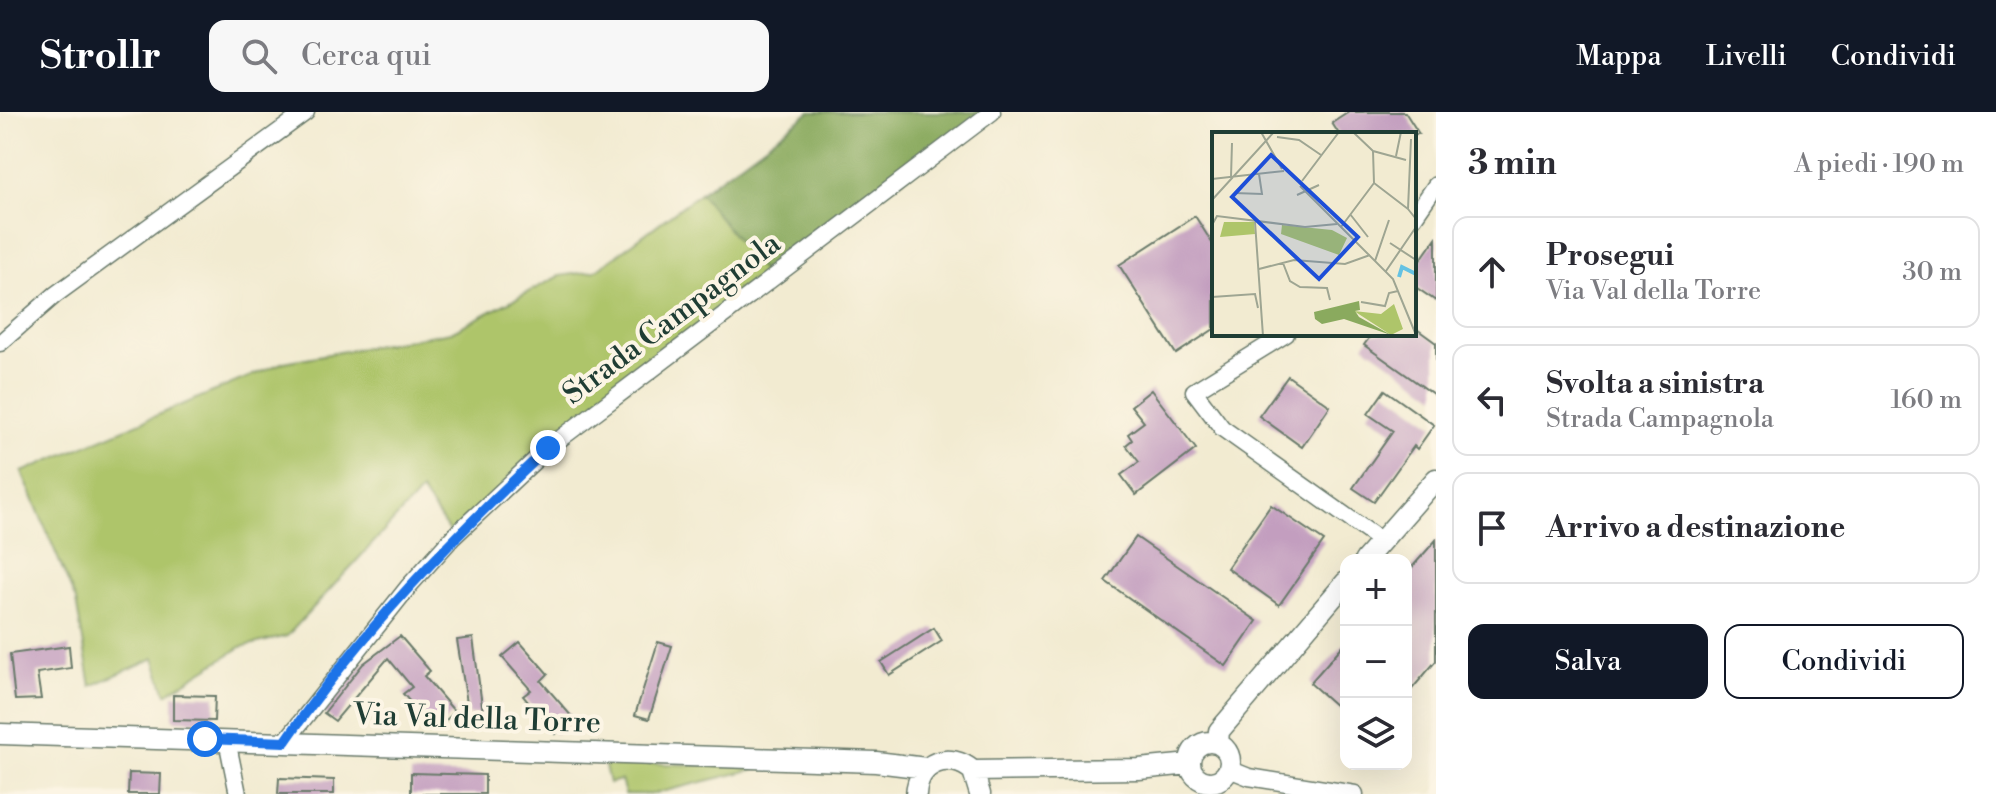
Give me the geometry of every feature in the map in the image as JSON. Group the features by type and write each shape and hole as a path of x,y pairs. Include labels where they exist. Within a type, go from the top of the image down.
{"street":[{"path":"0,343 55,295 306,112"},
{"name":"Strada Campagnola","path":"285,742 409,586 453,537 548,448 992,112"},
{"path":"1416,214 1436,185"},
{"path":"1283,336 1194,391 1222,428 1381,541"},
{"path":"1370,554 1436,479"},
{"path":"1190,764 1197,776 1209,782 1221,778 1229,769 1230,757 1218,743 1219,731 1340,589"},
{"name":"Via Val della Torre","path":"0,734 876,762 904,768 926,768 945,760 955,760 973,771"},
{"path":"227,740 238,794"},
{"path":"1190,764 1198,746 1218,743"},
{"path":"1010,770 982,794 973,771 1010,770 1139,769 1190,764"},
{"path":"904,768 916,793"},
{"path":"916,793 926,768"},
{"path":"1229,769 1249,777 1355,794"}],"green space":[{"path":"810,112 992,112 769,280 700,193"},
{"path":"700,193 769,280 548,448 453,537 421,491 287,636 241,647 166,694 154,658 91,686 76,601 22,472 284,362 451,332 559,276 595,271"},
{"path":"604,762 763,767 653,794 625,794 621,780 609,783"}],"building":[{"path":"1349,112 1405,112 1419,134 1338,132 1332,123"},
{"path":"1195,216 1212,243 1212,330 1176,354 1119,265"},
{"path":"1436,238 1436,301 1416,287 1416,266"},
{"path":"1416,328 1436,343 1436,396 1364,345 1371,336 1416,336"},
{"path":"1288,376 1330,406 1302,447 1259,416"},
{"path":"1151,390 1196,449 1136,495 1121,475 1139,462 1126,445 1132,440 1128,434 1144,422 1131,406"},
{"path":"1385,390 1434,425 1417,449 1414,446 1374,502 1353,488 1393,431 1368,414"},
{"path":"1271,505 1324,541 1279,605 1227,568"},
{"path":"1136,537 1257,621 1226,666 1105,581"},
{"path":"1436,540 1436,661 1412,689 1412,626 1412,567"},
{"path":"934,628 942,641 889,675 881,662"},
{"path":"400,636 430,671 424,676 455,712 435,730 403,694 412,687 388,658 335,721 324,713 363,664"},
{"path":"473,638 483,713 469,715 457,640"},
{"path":"520,642 548,674 541,681 573,718 555,734 523,696 531,690 502,657"},
{"path":"658,642 672,646 649,719 635,715"},
{"path":"69,646 71,668 37,673 41,699 15,700 10,654"},
{"path":"1340,649 1340,710 1310,683"},
{"path":"173,695 215,696 214,721 173,720"},
{"path":"129,773 161,774 160,794 128,794"},
{"path":"411,773 485,775 485,794 411,794"},
{"path":"279,778 334,780 334,794 278,794"}],"route":[{"path":"205,739 285,742 409,586 453,537 548,448"}]}
